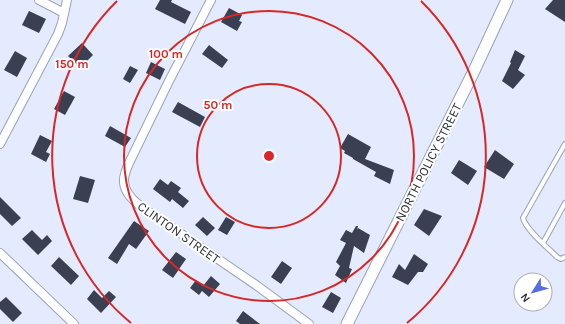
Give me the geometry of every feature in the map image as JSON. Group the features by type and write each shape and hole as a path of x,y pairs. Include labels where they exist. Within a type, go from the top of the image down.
{"street":[{"path":"38,0 64,13"},
{"path":"0,144 58,34 67,0"},
{"name":"CLINTON STREET","path":"211,0 168,83 124,174 125,188 131,197 140,205 256,285 298,321 308,324"},
{"name":"NORTH POLICY STREET","path":"347,324 508,0"},
{"path":"0,253 74,324"}],"lane":[{"path":"565,144 523,218 524,223 557,257 561,259 565,257"},
{"path":"543,243 565,203"}],"building":[{"path":"160,0 172,0 171,2 191,12 185,24 155,9"},
{"path":"553,0 565,0 565,22 545,9"},
{"path":"229,8 242,15 239,21 242,22 237,31 221,22"},
{"path":"29,11 46,19 39,33 22,25"},
{"path":"82,43 93,55 80,68 68,56"},
{"path":"209,45 228,60 222,68 202,54"},
{"path":"515,50 525,56 518,70 525,75 513,89 502,81 511,63 510,62"},
{"path":"15,51 27,58 17,77 4,70"},
{"path":"151,62 165,69 160,80 146,73"},
{"path":"130,66 138,70 130,83 123,79"},
{"path":"64,91 75,97 65,115 54,109"},
{"path":"178,102 205,117 200,127 172,112"},
{"path":"110,126 131,138 125,147 105,136"},
{"path":"348,134 371,147 365,159 394,170 390,184 374,176 376,172 344,153 345,151 340,148"},
{"path":"40,135 52,141 46,152 50,154 46,162 31,154"},
{"path":"495,150 514,164 504,179 484,167"},
{"path":"459,160 477,171 468,185 451,173"},
{"path":"80,176 95,180 88,203 73,199"},
{"path":"160,179 168,185 171,181 181,188 178,192 189,201 183,208 172,199 170,202 153,189"},
{"path":"0,197 21,218 12,226 0,214"},
{"path":"424,209 442,216 429,236 414,225"},
{"path":"203,217 215,228 207,236 195,225"},
{"path":"226,217 235,222 227,235 218,230"},
{"path":"134,221 149,231 136,249 129,244 117,264 108,258"},
{"path":"356,226 358,226 357,230 358,228 370,235 364,253 354,246 349,268 352,269 346,283 335,275 340,266 336,262 346,243 340,240 346,230 352,233"},
{"path":"32,230 42,240 47,235 52,241 38,255 22,239"},
{"path":"176,252 186,259 173,278 162,270"},
{"path":"414,254 428,264 423,272 418,272 408,285 392,277 399,264 405,270"},
{"path":"59,257 79,276 71,285 51,266"},
{"path":"282,261 292,268 281,284 271,277"},
{"path":"211,276 220,284 209,297 202,291 199,295 190,288 196,280 203,286"},
{"path":"94,290 102,298 109,291 116,297 101,313 87,299"},
{"path":"331,292 341,298 333,313 322,307"},
{"path":"6,297 22,313 13,322 0,309 0,302"},
{"path":"243,311 260,324 240,324 236,321"}]}
